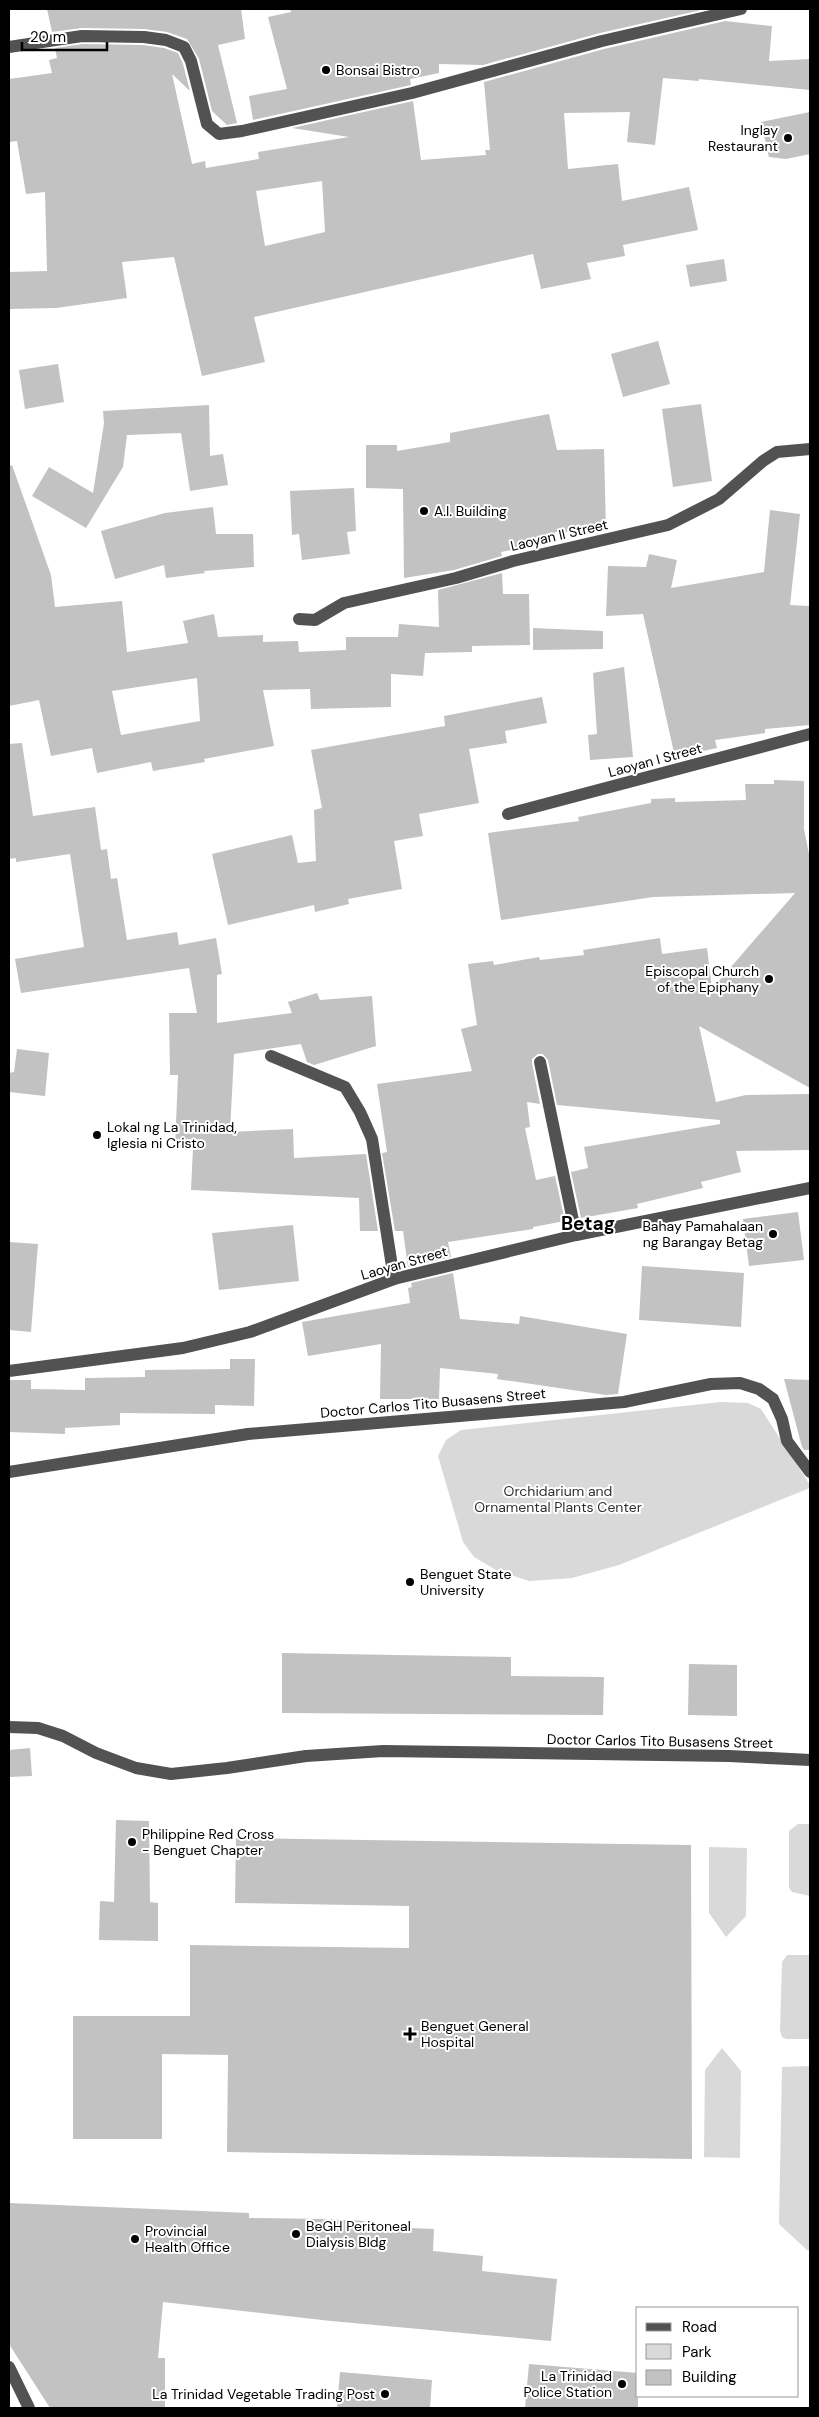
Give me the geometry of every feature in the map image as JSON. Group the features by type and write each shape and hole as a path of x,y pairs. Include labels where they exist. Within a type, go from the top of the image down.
{"street":[{"path":"9,47 82,36 144,37 166,40 184,47 191,61 207,124 219,134 242,131 412,93 602,41 741,9"},
{"name":"Laoyan II Street","path":"299,619 315,620 344,603 456,578 513,561 668,525 719,499 762,461 777,452 810,449"},
{"name":"Laoyan I Street","path":"508,814 810,734"},
{"path":"271,1056 345,1087 360,1112 372,1139 394,1279"},
{"path":"540,1062 576,1235"},
{"name":"Laoyan Street","path":"9,1371 183,1348 250,1332 394,1279 576,1235 810,1188"},
{"name":"Doctor Carlos Tito Busasens Street","path":"9,1472 248,1434 624,1402 711,1384 740,1383 759,1389 773,1399 782,1419 787,1441 810,1472"},
{"name":"Doctor Carlos Tito Busasens Street","path":"9,1727 38,1728 63,1736 96,1753 136,1768 171,1774 306,1756 383,1751 729,1756 810,1760"},
{"path":"9,2367 30,2408"}],"green space":[{"name":"Orchidarium and Ornamental Plants Center","path":"721,1402 748,1403 761,1409 810,1485 810,1488 619,1565 572,1578 529,1581 496,1570 474,1557 463,1542 438,1456 446,1440 461,1430"},
{"path":"798,1824 810,1824 810,1896 792,1892 789,1888 789,1831"},
{"path":"709,1847 747,1848 746,1916 726,1937 709,1913"},
{"path":"787,1955 810,1955 810,2039 786,2039 782,2037 780,2031 782,1962"},
{"path":"722,2048 741,2071 740,2158 704,2157 705,2070"},
{"path":"810,2066 810,2250 807,2250 779,2224 782,2067"}],"building":[{"path":"47,9 241,9 245,39 218,45 237,123 227,125 212,111 199,59 187,39 167,32 144,29 82,28 52,32"},
{"path":"290,9 706,9 600,33 483,65 439,64 439,73 410,79 411,85 253,120 249,96 287,89 268,17 291,12"},
{"path":"725,21 772,26 769,61 810,59 810,90 699,79 699,81 663,78 655,145 627,142 630,112 564,113 568,169 618,164 622,201 689,187 698,230 623,245 625,256 587,263 591,279 541,289 533,254 254,317 265,362 202,376 174,257 122,262 127,298 56,308 9,309 9,272 47,271 45,192 26,194 17,141 9,142 9,79 52,73 49,60 57,58 55,48 83,44 143,45 164,48 178,53 190,91 172,74 192,164 205,161 206,168 259,159 258,152 349,137 292,128 413,101 421,160 486,155 485,150 490,150 484,82 604,49","holes":["322,181 325,232 265,246 256,191"]},
{"name":"Inglay Restaurant","path":"810,112 810,154 786,159 769,157 761,122"},
{"path":"724,259 727,281 690,287 686,265"},
{"path":"658,341 670,384 623,397 611,354"},
{"path":"58,364 64,402 25,409 19,370"},
{"path":"701,404 712,481 673,487 662,409"},
{"path":"209,405 210,456 223,454 228,485 190,491 181,433 127,435 123,467 86,528 32,496 49,467 93,493 104,423 103,411"},
{"path":"549,414 557,450 604,449 606,531 555,532 555,542 501,552 502,556 454,570 404,578 403,489 366,488 366,445 397,445 397,451 450,442 450,433"},
{"path":"12,465 51,575 55,607 122,601 127,652 188,643 183,621 214,614 218,637 263,635 263,642 298,641 299,652 346,650 346,637 398,637 399,624 439,627 438,590 502,573 503,594 529,594 530,645 472,646 472,652 425,653 423,676 391,674 391,707 311,709 310,689 263,690 274,746 204,759 205,762 153,771 151,762 97,773 92,748 51,756 39,700 9,706 9,466","holes":["197,678 200,721 121,735 112,691"]},
{"path":"354,488 356,531 347,532 350,554 302,560 299,534 292,535 290,491"},
{"path":"213,507 216,534 253,534 254,567 204,571 205,573 166,578 164,565 115,579 101,531 165,513"},
{"path":"770,510 800,514 790,605 810,606 810,725 765,729 765,733 715,740 717,748 675,757 643,614 606,616 608,566 646,567 649,554 677,560 671,588 764,572"},
{"path":"533,628 603,631 603,649 533,650"},
{"path":"624,667 633,757 590,760 588,735 597,734 593,673"},
{"path":"542,697 547,723 505,731 507,743 469,749 479,803 419,814 423,836 394,841 402,889 348,899 349,904 315,912 314,905 228,925 212,854 292,835 298,863 316,861 314,810 322,808 311,750 445,726 444,716"},
{"path":"22,743 33,816 95,807 101,850 107,849 111,879 117,878 127,940 177,932 179,945 216,938 222,974 217,975 217,1023 292,1013 288,1002 317,993 320,1000 372,996 376,1046 314,1065 307,1062 301,1044 234,1054 230,1132 293,1129 294,1158 366,1154 378,1231 360,1231 359,1198 191,1190 193,1148 175,1147 178,1075 170,1075 169,1013 197,1013 189,968 21,993 15,959 84,947 70,854 16,862 16,858 9,859 9,744"},
{"path":"774,780 804,781 804,829 810,859 810,1088 699,1026 716,1102 746,1095 810,1094 810,1150 736,1151 741,1172 701,1182 703,1188 637,1204 638,1208 581,1218 571,1172 588,1168 584,1147 720,1124 720,1120 557,1105 548,1060 543,1054 538,1054 532,1059 532,1063 540,1104 527,1102 530,1127 525,1128 536,1180 555,1176 565,1221 533,1227 533,1229 448,1242 451,1257 408,1267 403,1231 395,1231 382,1153 387,1152 377,1084 472,1071 461,1029 477,1025 468,964 493,961 494,965 539,957 540,960 584,955 583,950 660,938 662,954 707,948 712,989 795,893 653,897 501,920 488,833 579,821 578,817 651,803 651,799 675,798 675,802 746,800 745,784 774,784"},
{"path":"17,1049 49,1053 45,1096 9,1092 9,1073 14,1072"},
{"name":"Bahay Pamahalaan ng Barangay Betag","path":"798,1212 804,1260 749,1266 743,1219"},
{"path":"293,1225 299,1281 219,1290 212,1233"},
{"path":"9,1242 38,1244 31,1332 9,1330"},
{"path":"642,1266 744,1273 741,1327 639,1320"},
{"path":"453,1273 460,1319 519,1324 520,1316 627,1334 618,1394 606,1395 497,1379 498,1374 440,1368 439,1399 380,1399 381,1344 308,1356 302,1322 410,1303 408,1288 412,1287 411,1283"},
{"path":"230,1359 255,1359 254,1406 215,1405 215,1414 120,1413 120,1425 65,1428 65,1434 9,1432 9,1380 31,1380 31,1389 85,1390 85,1378 145,1377 145,1370 230,1369"},
{"path":"784,1379 810,1380 810,1450 804,1450 802,1447"},
{"path":"282,1653 511,1657 511,1676 604,1677 603,1715 282,1713"},
{"path":"689,1664 737,1665 737,1716 688,1715"},
{"path":"30,1748 32,1776 9,1777 9,1750"},
{"path":"116,1820 149,1821 150,1902 158,1903 158,1941 99,1940 100,1901 114,1902"},
{"name":"Benguet General Hospital","path":"236,1838 691,1845 692,2159 227,2152 228,2055 162,2054 162,2139 73,2139 73,2016 190,2016 190,1945 409,1948 409,1906 235,1903"},
{"path":"9,2203 249,2213 249,2218 365,2221 364,2226 434,2229 433,2251 483,2256 482,2271 557,2279 551,2341 331,2321 163,2302 158,2358 165,2358 165,2408 50,2408 9,2344"},
{"path":"529,2364 636,2373 638,2408 525,2408"},
{"name":"La Trinidad Vegetable Trading Post","path":"340,2372 432,2380 430,2408 337,2408"}],"place":[{"name":"Bonsai Bistro","path":"326,70"},
{"name":"Inglay Restaurant","path":"788,138"},
{"name":"A.I. Building","path":"424,511"},
{"name":"Episcopal Church of the Epiphany","path":"769,979"},
{"name":"Lokal ng La Trinidad, Iglesia ni Cristo","path":"97,1135"},
{"name":"Bahay Pamahalaan ng Barangay Betag","path":"773,1234"},
{"name":"Benguet State University","path":"410,1582"},
{"name":"Philippine Red Cross - Benguet Chapter","path":"132,1842"},
{"name":"Benguet General Hospital","path":"410,2034"},
{"name":"BeGH Peritoneal Dialysis Bldg","path":"296,2234"},
{"name":"Provincial Health Office","path":"135,2239"},
{"name":"La Trinidad Police Station","path":"622,2384"},
{"name":"La Trinidad Vegetable Trading Post","path":"385,2394"}],"district":[{"name":"Betag","path":"588,1223"}]}
